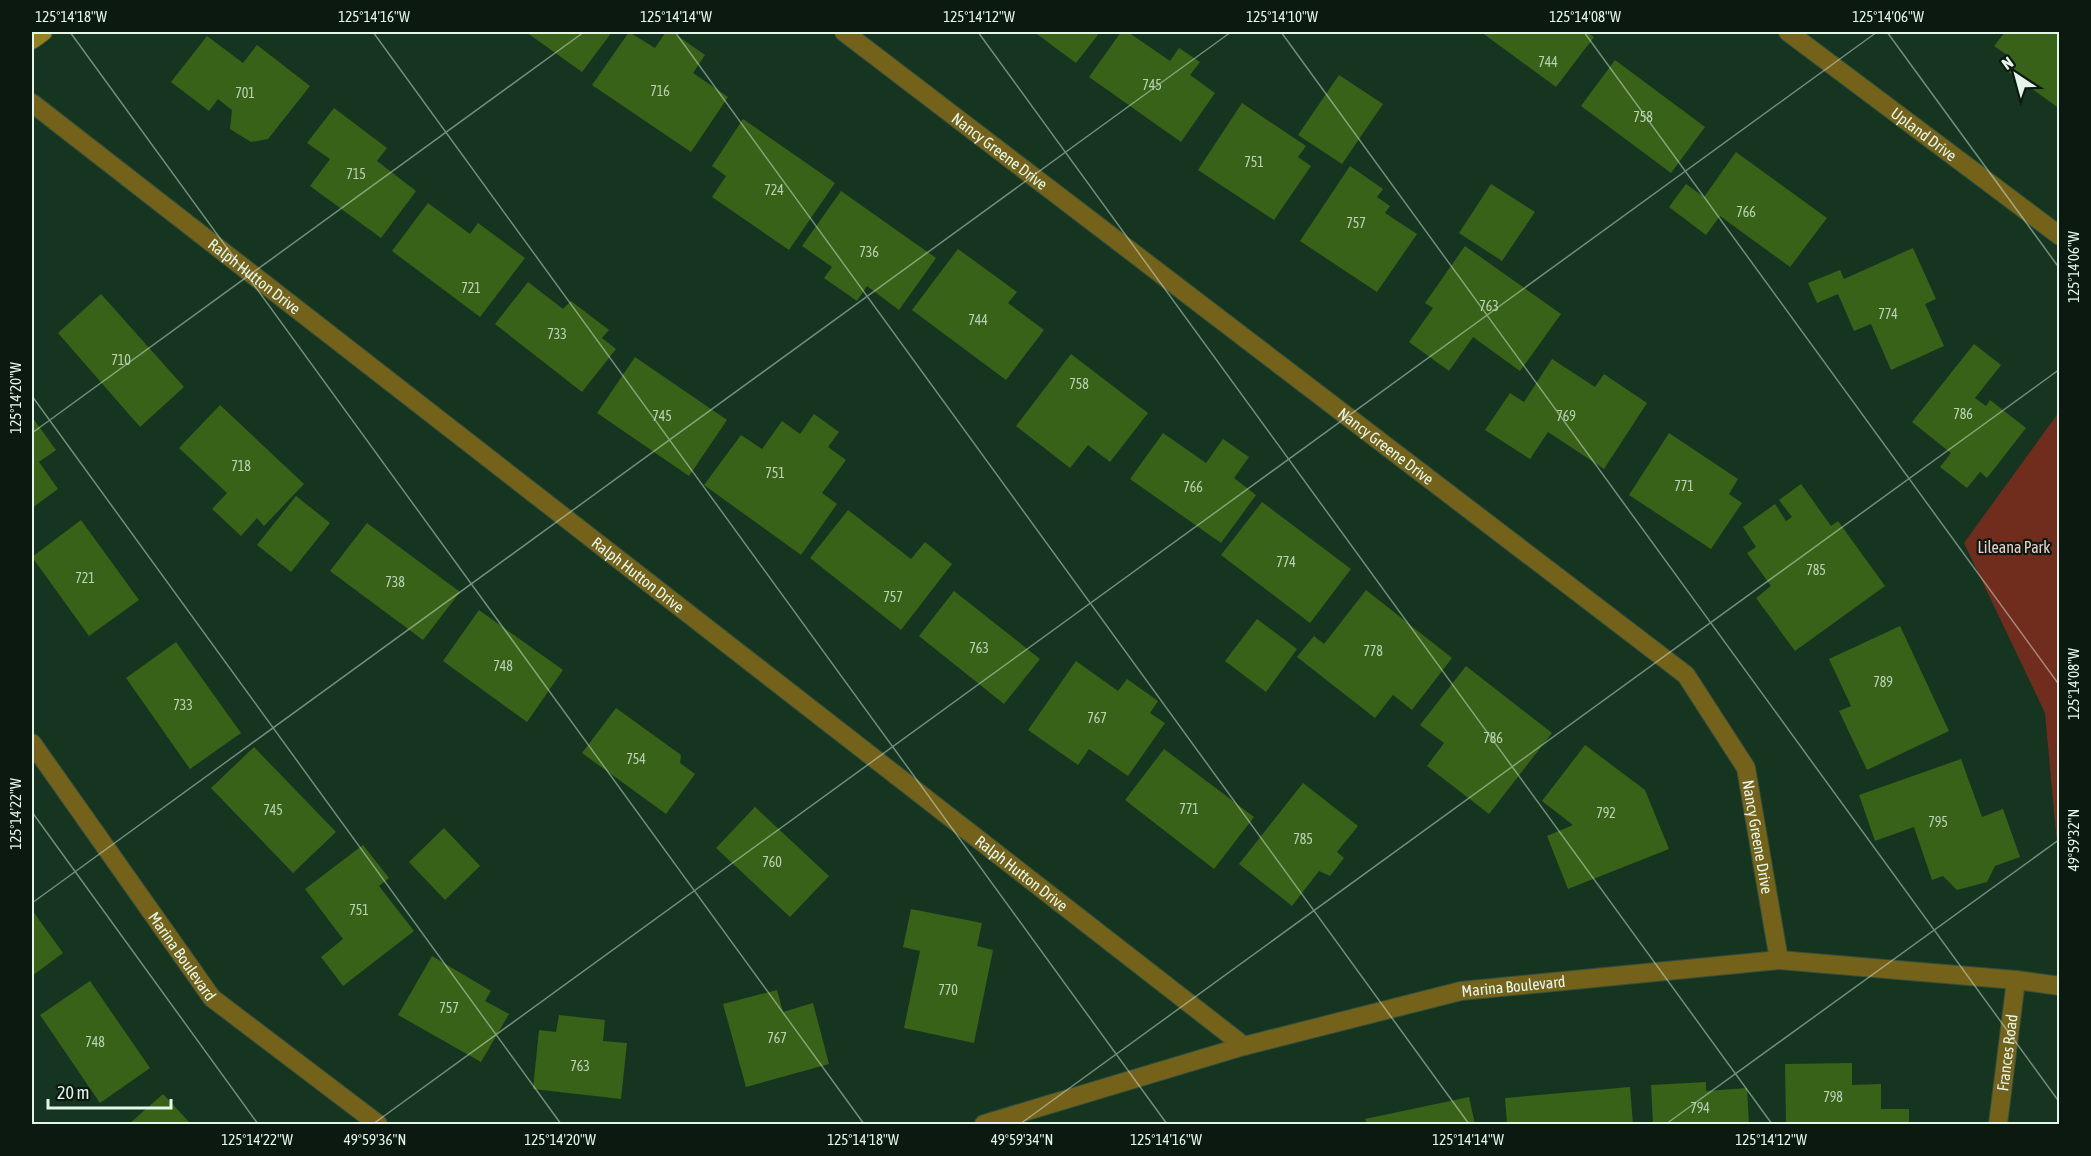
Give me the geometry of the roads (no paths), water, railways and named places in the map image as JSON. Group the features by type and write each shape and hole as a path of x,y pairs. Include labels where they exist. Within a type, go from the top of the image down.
{"street":[{"path":"32,40 43,32"},
{"name":"Nancy Greene Drive","path":"844,32 1686,675 1746,768 1779,960"},
{"name":"Upland Drive","path":"1788,32 2060,236"},
{"name":"Ralph Hutton Drive","path":"32,103 1244,1046"},
{"name":"Marina Boulevard","path":"32,743 212,998 378,1125"},
{"name":"Marina Boulevard","path":"984,1125 1244,1046 1461,991 1779,960 2060,986"},
{"name":"Frances Road","path":"1998,1125 2016,981"}],"park label":[{"name":"Lileana Park","path":"2014,547"}]}
